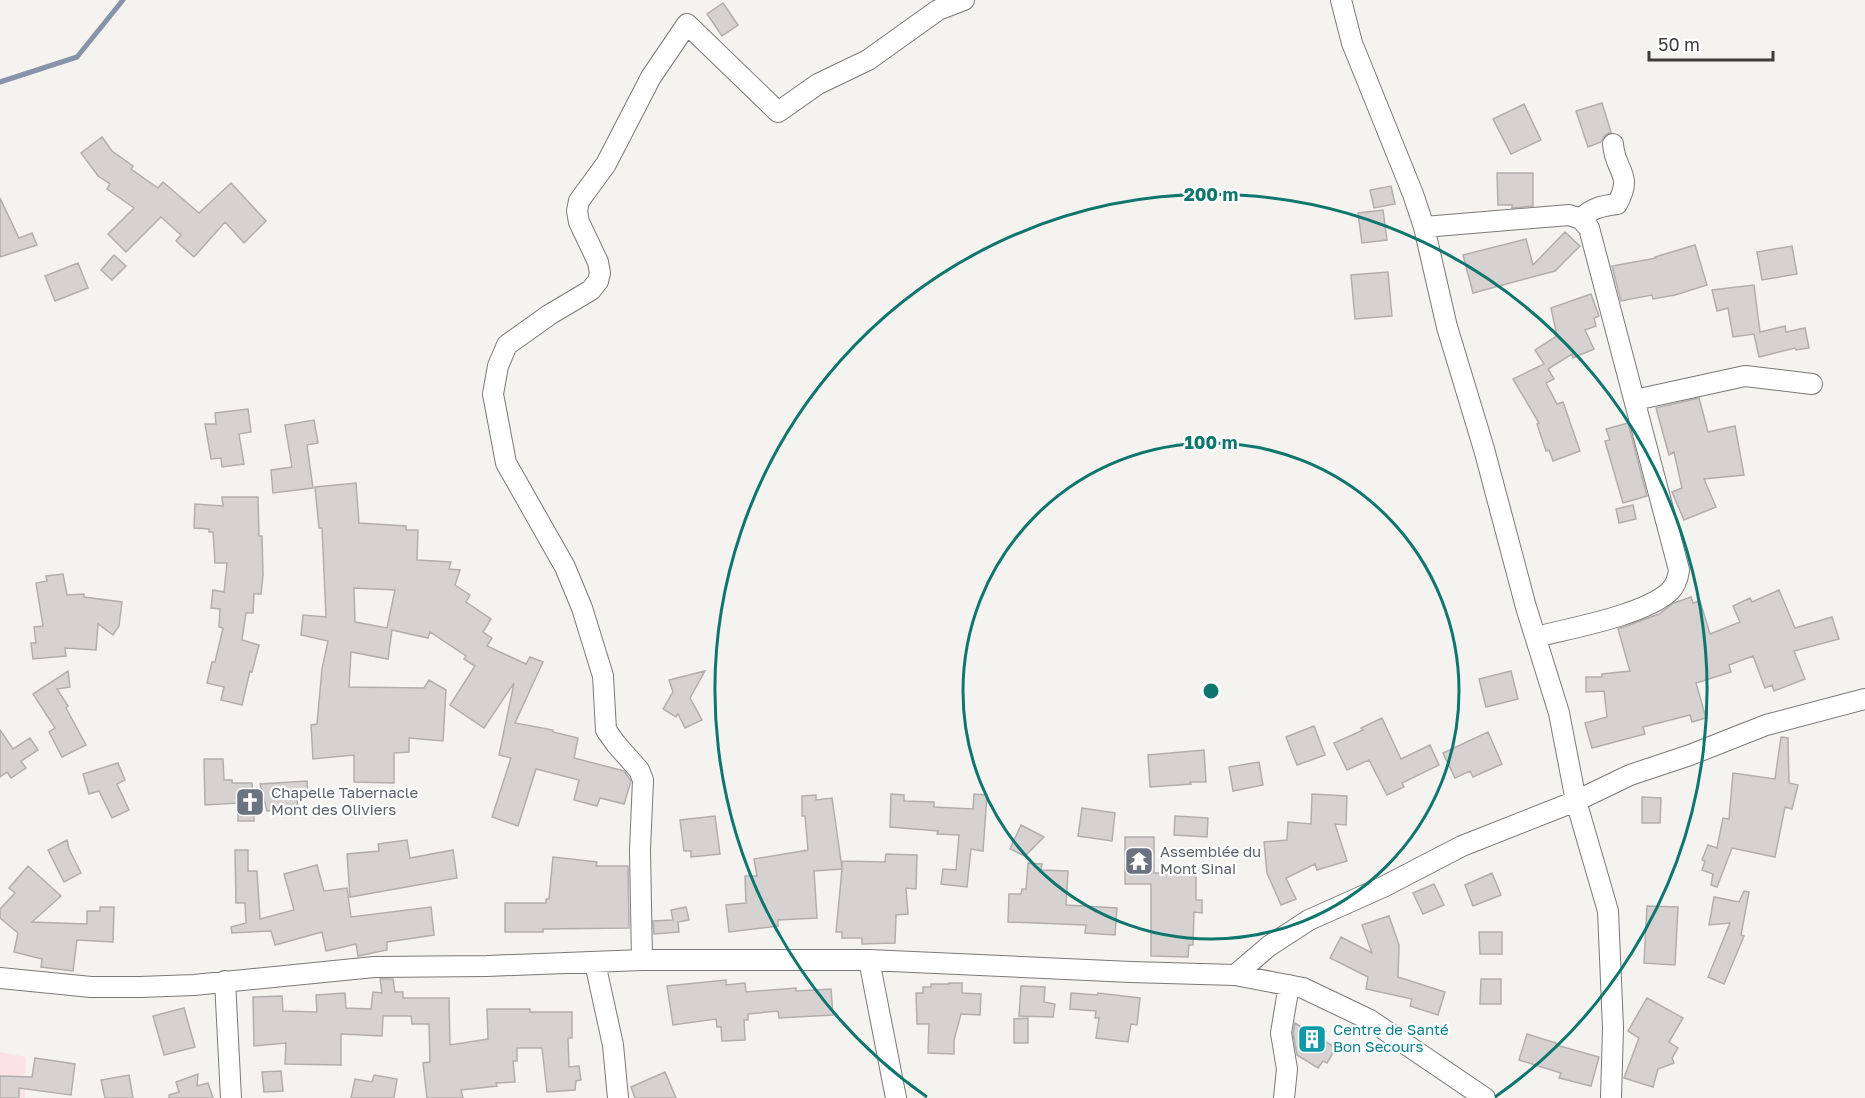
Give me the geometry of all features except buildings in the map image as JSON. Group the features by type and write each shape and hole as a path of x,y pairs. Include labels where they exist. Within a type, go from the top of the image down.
{"street":[{"path":"642,960 640,850 643,780 639,771 606,730 603,676 582,608 565,567 506,463 493,394 498,366 507,345 549,315 591,290 598,281 600,273 598,262 579,222 579,201 606,164 651,77 687,24 778,112 818,84 868,60 938,10 964,0"},
{"path":"1341,0 1352,43 1424,227 1448,327 1484,449 1523,596 1559,713 1576,801 1608,911 1613,1028 1611,1098"},
{"path":"1581,219 1588,211 1617,204 1624,190 1622,172 1613,151 1613,144"},
{"path":"1424,227 1569,215 1581,219 1589,228 1679,570 1671,591 1657,601 1536,637"},
{"path":"1635,400 1744,376 1812,384"},
{"path":"1235,975 1269,946 1309,920 1383,887 1462,846 1576,801 1630,775 1690,755 1766,725 1865,699"},
{"path":"0,978 91,987 194,985 374,967 487,966 642,960 869,960 1235,975 1303,988 1370,1020 1485,1098"},
{"path":"869,960 896,1098"},
{"path":"595,963 613,1045 618,1098"},
{"path":"225,981 231,1098"},
{"path":"1284,1098 1287,1068 1281,1033 1289,985"}],"shaded area":[{"path":"0,1052 26,1057 25,1098 0,1098"}],"waterway":[{"path":"0,82 77,57 123,0"}],"place":[{"name":"Chapelle Tabernacle Mont des Oliviers","path":"250,802"},
{"name":"Assemblée du Mont Sinai","path":"1139,861"},
{"name":"Centre de Santé Bon Secours","path":"1312,1039"}]}
